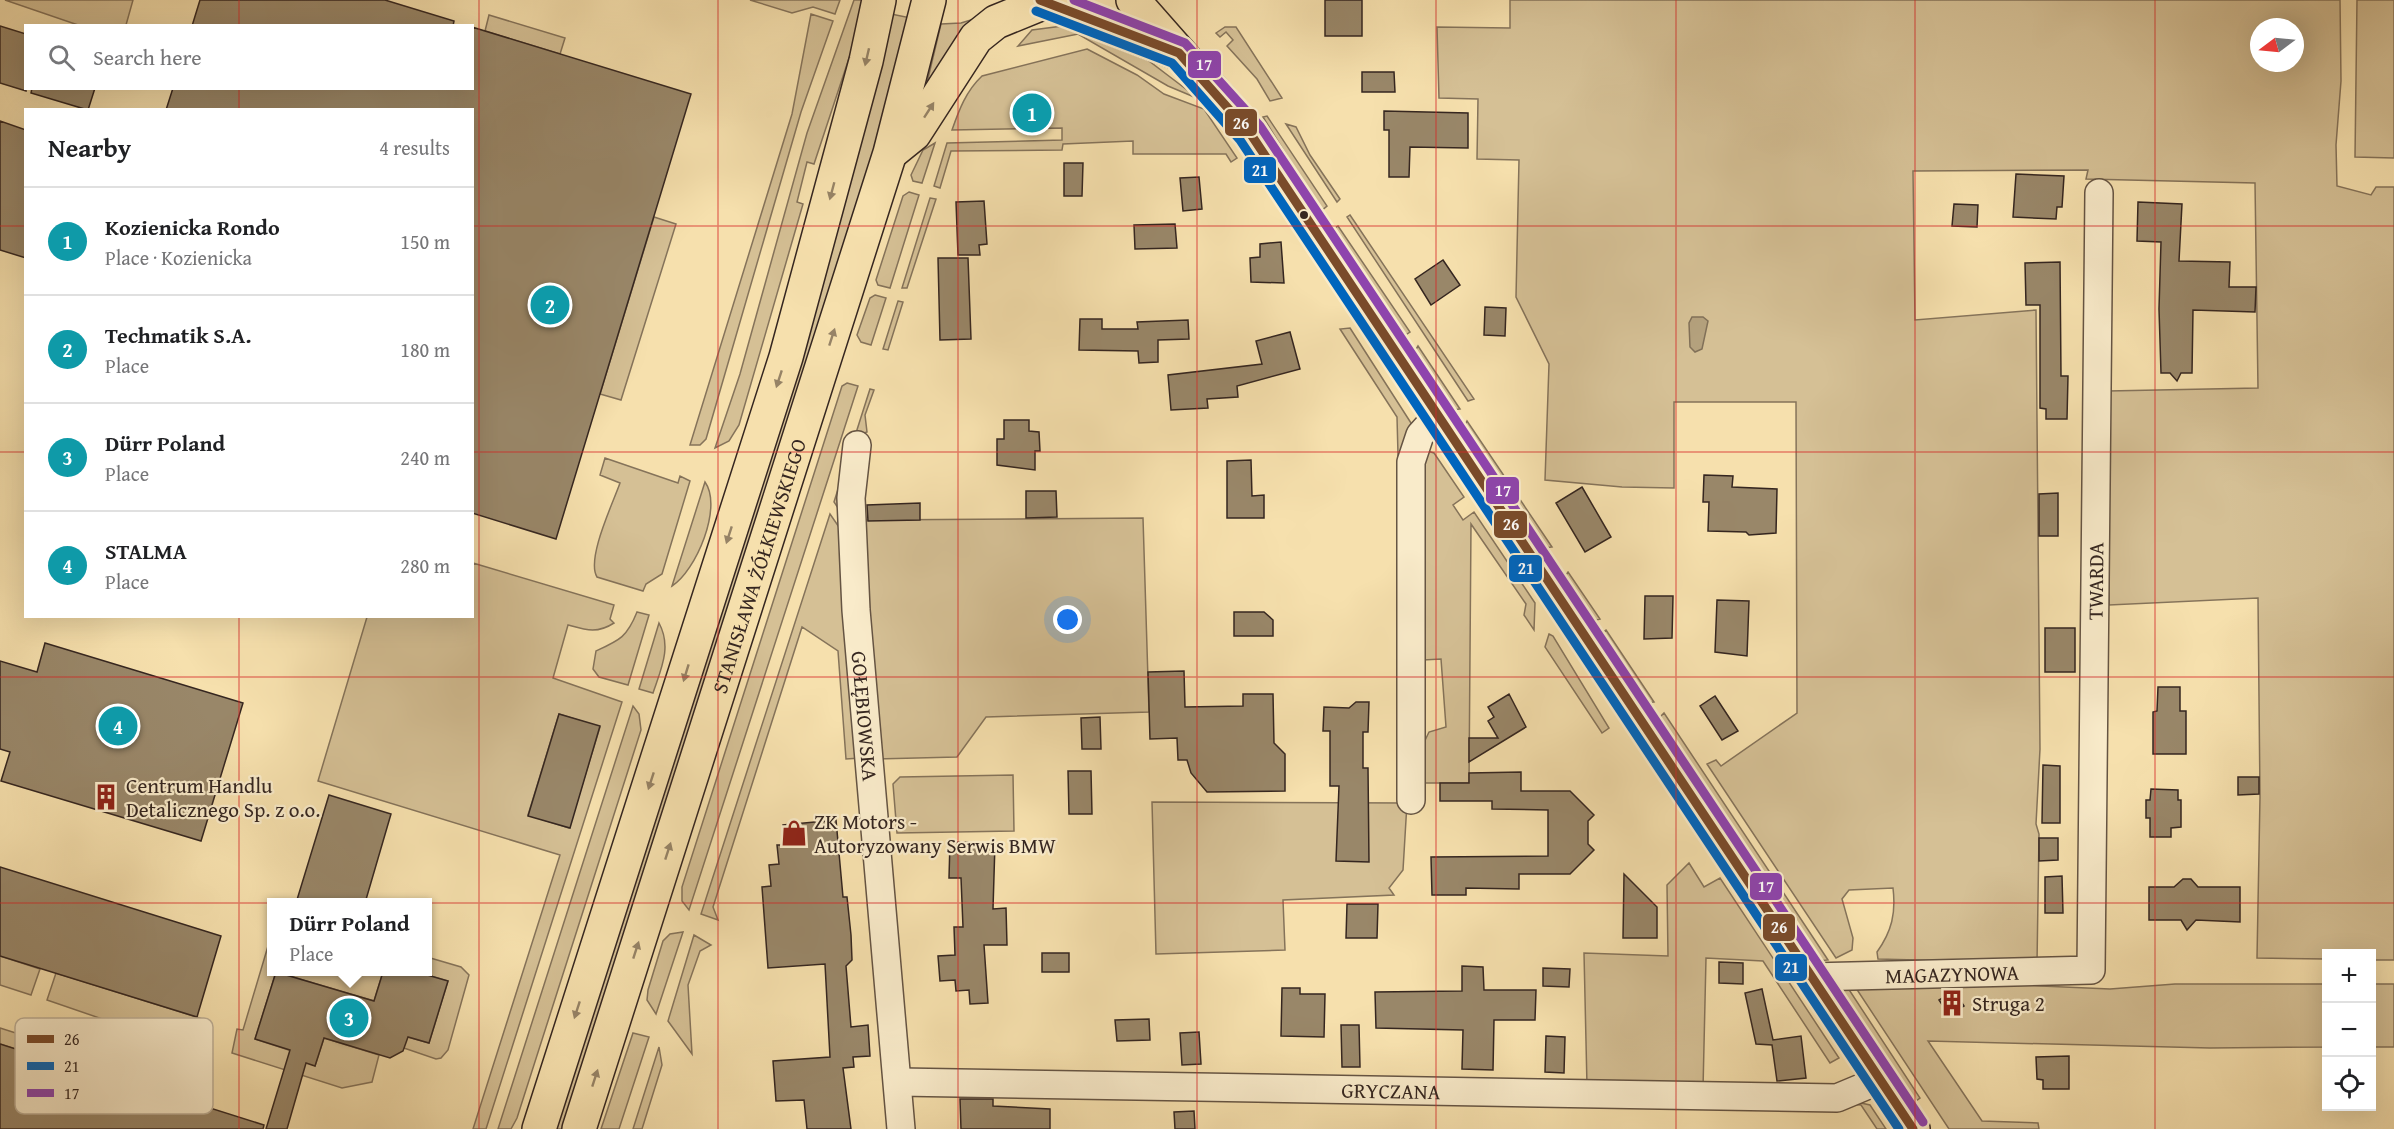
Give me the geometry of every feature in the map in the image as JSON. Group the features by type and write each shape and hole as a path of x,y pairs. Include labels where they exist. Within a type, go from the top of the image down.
{"main road":[{"name":"STANISŁAWA ŻÓŁKIEWSKIEGO","path":"539,1129 786,357 866,61 879,0"},
{"name":"STANISŁAWA ŻÓŁKIEWSKIEGO","path":"579,1129 890,153 929,0"},
{"path":"1133,0 1250,133 1913,1129"},
{"path":"890,153 914,134 976,38 996,22 1042,1 1179,53"}],"street":[{"name":"TWARDA","path":"2091,970 2099,193"},
{"path":"1411,800 1411,462 1420,435 1438,416"},
{"name":"GOŁĘBIOWSKA","path":"857,445 851,498 856,610 880,913 902,1129"},
{"name":"MAGAZYNOWA","path":"1811,977 2091,970"},
{"name":"GRYCZANA","path":"899,1082 1837,1098 1880,1080"}],"shaded area":[{"path":"5,0 133,0 126,24 75,24"},
{"path":"750,0 840,0 835,14 813,7 792,13"},
{"path":"854,0 865,0 858,31 814,164 807,162 797,202 803,204 739,425 729,441 715,448 740,374 807,133"},
{"path":"1510,0 2340,0 2341,81 2336,145 2337,186 2371,195 2376,187 2394,187 2394,960 2376,960 2376,949 2322,949 2322,959 2257,958 2260,797 2258,598 2109,605 2108,391 2258,388 2255,183 2086,179 2088,170 1913,171 1915,320 2036,310 2040,749 2036,824 2039,834 2037,963 1878,959 1877,952 1892,921 1893,888 1849,890 1842,899 1853,938 1852,950 1836,958 1707,764 1716,760 1721,766 1797,713 1796,402 1674,402 1674,488 1622,487 1545,480 1549,364 1516,297 1519,160 1477,159 1478,99 1439,98 1437,27 1510,28"},
{"path":"2357,0 2394,0 2394,158 2355,157"},
{"path":"811,14 833,21 801,112 706,439 700,445 690,445 792,114"},
{"path":"891,14 911,18 893,99 564,1129 554,1129"},
{"path":"489,15 565,38 560,54 485,31"},
{"path":"981,19 920,112 941,24 961,23"},
{"path":"1078,24 1141,55 1199,99 1168,86 1078,34 1018,46 1032,30"},
{"path":"1225,27 1236,27 1282,98 1270,101 1257,79 1227,46 1233,40 1226,32 1220,37 1216,33"},
{"path":"1087,49 1137,75 1164,94 1204,109 1237,158 1231,162 1226,154 1133,154 1133,141 1063,144 1062,150 951,151 940,188 934,186 947,143 1062,140 1062,128 952,130 967,94 982,76"},
{"path":"1267,116 1327,206 1321,211 1263,117"},
{"path":"1286,124 1296,127 1310,155 1340,199 1337,202"},
{"path":"935,143 922,183 913,181 911,175 923,150"},
{"path":"909,192 919,195 890,288 878,285 876,280 903,196"},
{"path":"930,198 936,199 907,288 902,288"},
{"path":"1350,215 1474,399 1468,401 1347,217"},
{"path":"654,217 676,224 621,400 600,394"},
{"path":"1338,226 1410,332 1404,336 1332,230"},
{"path":"875,295 886,298 871,345 861,342 857,335 870,298"},
{"path":"898,301 903,302 888,350 883,349"},
{"path":"1692,317 1703,317 1708,321 1702,349 1695,352 1690,347 1689,323"},
{"path":"1350,328 1411,423 1399,492 1397,417 1340,329"},
{"path":"1418,346 1460,409 1453,410 1415,351"},
{"path":"847,383 858,386 689,910 682,901 682,887 842,386"},
{"path":"870,389 874,390 865,415 867,432 858,435 844,517 834,502"},
{"path":"1467,421 1552,547 1545,548 1464,427"},
{"path":"1424,450 1434,453 1464,497 1453,505 1463,520 1474,512 1535,603 1534,630 1524,615 1526,604 1471,524 1469,783 1419,783 1420,751 1429,732 1446,727 1441,659 1423,660"},
{"path":"605,458 678,483 680,476 690,481 662,574 646,584 643,591 597,577 595,558 598,545 620,483 600,475"},
{"path":"705,482 710,493 711,507 704,538 690,567 672,586"},
{"path":"830,514 839,527 860,758 846,759 838,651 802,627 713,907 718,920 701,914"},
{"path":"1143,518 1149,712 986,717 957,757 876,759 865,520"},
{"path":"474,563 614,605 610,619 614,623 602,629 591,630 568,625 553,678 622,702 486,1129 473,1129 560,855 318,781 367,618 474,618","holes":["559,714 600,727 569,828 528,815"]},
{"path":"1568,572 1600,619 1593,621 1564,578"},
{"path":"637,612 649,615 628,685 599,677 593,669 596,651 622,637"},
{"path":"659,623 663,632 665,649 662,667 653,693 639,689"},
{"path":"1606,630 1654,702 1648,703 1602,633"},
{"path":"1549,634 1553,636 1609,728 1602,733 1545,647"},
{"path":"633,706 639,714 641,730 517,1118 511,1129 498,1129"},
{"path":"1664,713 1828,960 1818,961 1658,719"},
{"path":"1013,775 1014,831 897,833 893,784 900,777"},
{"path":"1152,802 1407,803 1403,870 1389,888 1394,895 1283,900 1285,950 1156,954"},
{"path":"1689,863 1704,887 1720,878 1839,1058 1830,1063 1763,961 1706,958 1703,1089 1587,1086 1584,953 1668,956 1667,885"},
{"path":"683,932 656,1014 647,1000 663,941 670,934"},
{"path":"694,935 711,945 700,951 688,985 692,1054 668,1021"},
{"path":"267,949 267,976 275,976 255,1039 301,1054 315,1066 324,1038 379,1055 372,1082 342,1088 232,1053 237,1029 243,1030"},
{"path":"0,956 40,969 31,995 0,985"},
{"path":"432,958 461,967 469,975 448,1050 441,1058 436,1059 398,1046 401,1035 429,1043 448,981 431,976"},
{"path":"56,973 200,1018 99,1018 47,1000"},
{"path":"290,976 382,976 374,1001"},
{"path":"1850,979 1979,980 2110,989 2175,984 2322,984 2322,1047 2210,1048 1928,1041 1982,1121 2038,1123 2039,1129 1949,1129"},
{"path":"1844,982 1920,1098 1912,1104 1834,983"},
{"path":"2376,984 2394,984 2394,1047 2376,1047"},
{"path":"0,1028 15,1033 15,1049 0,1044"},
{"path":"633,1033 649,1037 619,1129 601,1129"},
{"path":"659,1047 662,1065 642,1129 633,1129"},
{"path":"1847,1100 1870,1105 1886,1129 1877,1129 1861,1105 1848,1104"}],"building":[{"path":"200,0 385,0 454,21 453,24 193,24"},
{"path":"1325,0 1362,0 1362,36 1325,36"},
{"path":"0,26 24,33 24,90 26,91 0,83"},
{"path":"474,28 691,94 556,539 474,514 474,108 167,108 172,90 474,90"},
{"path":"1362,72 1394,72 1395,92 1362,92"},
{"path":"32,90 94,90 89,108 81,108 31,93"},
{"path":"1043,101 1044,124 1021,125 1021,102"},
{"path":"1384,111 1468,113 1468,148 1410,147 1409,177 1389,177 1389,130 1384,130"},
{"path":"0,121 24,129 24,257 0,250"},
{"path":"1064,163 1083,163 1082,196 1064,196"},
{"path":"2016,174 2064,176 2062,207 2057,207 2056,219 2013,217"},
{"path":"1199,177 1202,209 1183,211 1180,178"},
{"path":"984,201 987,244 979,245 980,255 958,255 956,202"},
{"path":"2138,202 2182,204 2179,261 2230,262 2229,287 2256,287 2255,312 2193,310 2192,373 2181,373 2177,381 2170,373 2161,373 2159,309 2161,242 2137,241"},
{"path":"1954,204 1978,205 1977,227 1952,226"},
{"path":"1175,224 1177,248 1135,249 1134,225"},
{"path":"1281,242 1284,283 1251,282 1250,258 1260,257 1260,244"},
{"path":"938,258 968,258 971,339 940,340"},
{"path":"1443,260 1460,285 1431,305 1415,279"},
{"path":"2060,262 2061,376 2068,376 2067,419 2046,419 2046,409 2040,408 2040,305 2026,305 2025,263"},
{"path":"1485,307 1506,308 1505,336 1484,335"},
{"path":"1080,319 1102,319 1102,329 1138,329 1137,322 1188,320 1189,339 1158,340 1158,362 1139,363 1138,351 1079,350"},
{"path":"1290,332 1300,369 1237,386 1238,397 1207,399 1208,408 1171,410 1168,375 1262,364 1256,341"},
{"path":"1004,420 1029,420 1029,431 1039,432 1040,451 1035,451 1035,470 997,465 997,439 1004,439"},
{"path":"1251,460 1252,496 1264,495 1264,518 1227,518 1227,461"},
{"path":"1704,475 1733,476 1732,487 1777,489 1776,533 1749,535 1746,532 1708,531 1709,502 1703,502"},
{"path":"1582,487 1611,537 1585,552 1556,503"},
{"path":"1026,491 1056,491 1057,517 1026,518"},
{"path":"2058,493 2058,536 2039,536 2039,494"},
{"path":"920,503 920,520 868,521 867,505"},
{"path":"1645,596 1673,596 1672,638 1644,639"},
{"path":"1717,600 1749,601 1747,656 1715,652"},
{"path":"1234,612 1264,612 1273,620 1273,636 1234,636"},
{"path":"2045,628 2075,628 2075,672 2045,672"},
{"path":"45,643 243,703 201,841 1,781 10,752 0,749 0,661 37,672"},
{"path":"1184,671 1185,707 1243,706 1243,694 1273,694 1274,743 1285,754 1285,791 1207,792 1191,773 1187,760 1178,760 1177,738 1150,739 1148,672"},
{"path":"2158,687 2180,687 2180,711 2186,711 2186,754 2153,754 2153,712 2157,711"},
{"path":"1509,694 1526,727 1469,762 1469,738 1498,738 1488,721 1494,717 1488,707"},
{"path":"1715,696 1738,731 1722,740 1700,706"},
{"path":"1356,702 1369,702 1368,732 1363,732 1363,768 1368,768 1369,862 1336,861 1339,786 1330,786 1330,731 1323,731 1324,707 1349,708"},
{"path":"559,714 600,726 570,828 528,816"},
{"path":"1100,717 1101,749 1082,749 1081,718"},
{"path":"2043,765 2060,766 2060,823 2042,823"},
{"path":"1068,771 1091,771 1092,814 1069,814"},
{"path":"1521,772 1521,791 1570,791 1594,815 1588,821 1588,844 1594,850 1570,874 1519,874 1519,889 1466,888 1466,895 1432,895 1431,857 1548,856 1548,810 1492,809 1492,801 1440,801 1440,783 1469,783 1469,773"},
{"path":"2238,777 2259,777 2259,794 2238,795"},
{"path":"2151,789 2178,790 2178,800 2181,800 2181,827 2171,828 2171,837 2150,837 2150,818 2146,818 2146,800 2150,800"},
{"path":"329,795 391,814 366,898 298,898"},
{"path":"836,820 843,897 847,897 851,935 852,960 846,966 851,1027 868,1025 870,1056 853,1057 854,1067 843,1068 851,1129 807,1129 804,1100 776,1101 773,1061 830,1057 825,964 768,968 762,887 771,886 769,865 779,864 777,845 785,845 783,825"},
{"path":"2039,838 2058,838 2058,860 2039,861"},
{"path":"950,842 995,843 993,909 1006,908 1007,945 984,945 988,1003 970,1004 969,990 956,991 955,980 940,981 938,956 955,955 954,927 963,927 961,878 949,878"},
{"path":"0,867 221,936 197,1017 0,956"},
{"path":"1624,874 1657,907 1657,938 1623,938"},
{"path":"2062,876 2063,913 2045,913 2045,877"},
{"path":"2183,879 2191,879 2198,887 2240,887 2240,922 2196,920 2187,930 2181,920 2149,920 2149,887 2174,887"},
{"path":"1347,904 1378,904 1377,938 1346,938"},
{"path":"1042,953 1069,953 1069,972 1042,972"},
{"path":"1719,962 1743,963 1743,984 1719,983"},
{"path":"1462,966 1483,967 1484,990 1536,990 1535,1020 1494,1020 1493,1070 1462,1069 1463,1030 1376,1028 1375,992 1462,991"},
{"path":"1543,968 1570,969 1569,987 1543,986"},
{"path":"275,976 290,976 374,1001 382,976 431,976 448,981 429,1043 408,1037 403,1051 390,1058 324,1038 315,1066 306,1063 287,1129 266,1129 290,1050 255,1039"},
{"path":"1282,988 1300,988 1300,994 1325,994 1324,1037 1281,1036"},
{"path":"1762,989 1773,1040 1801,1036 1806,1078 1777,1081 1772,1045 1756,1044 1745,993"},
{"name":"Struga 2","path":"1954,991 1964,1006 1949,1015 1939,1000"},
{"path":"1149,1019 1150,1040 1117,1041 1115,1020"},
{"path":"1341,1025 1359,1025 1360,1067 1342,1067"},
{"path":"1199,1032 1201,1064 1182,1065 1180,1033"},
{"path":"1546,1036 1565,1037 1564,1073 1545,1072"},
{"path":"0,1044 15,1049 15,1114 213,1114 213,1109 264,1125 263,1129 0,1129"},
{"path":"2069,1056 2069,1089 2043,1089 2043,1080 2037,1079 2036,1057"},
{"path":"960,1099 993,1099 993,1106 1050,1109 1050,1129 961,1129"},
{"path":"1194,1111 1195,1129 1175,1129 1174,1112"}],"transit line":[{"name":"26","path":"1040,0 1179,53 1250,133 1913,1129"},
{"name":"17","path":"1074,0 1185,43 1260,126 1923,1122"},
{"name":"21","path":"1036,11 1172,63 1240,140 1899,1129"}],"place":[{"name":"Kozienicka Rondo","path":"1032,113"},
{"name":"Techmatik S.A.","path":"550,305"},
{"name":"STALMA","path":"118,726"},
{"name":"Centrum Handlu Detalicznego Sp. z o.o.","path":"106,797"},
{"name":"ZK Motors - Autoryzowany Serwis BMW","path":"794,833"},
{"name":"Struga 2","path":"1952,1003"},
{"name":"Dürr Poland","path":"349,1018"}]}
